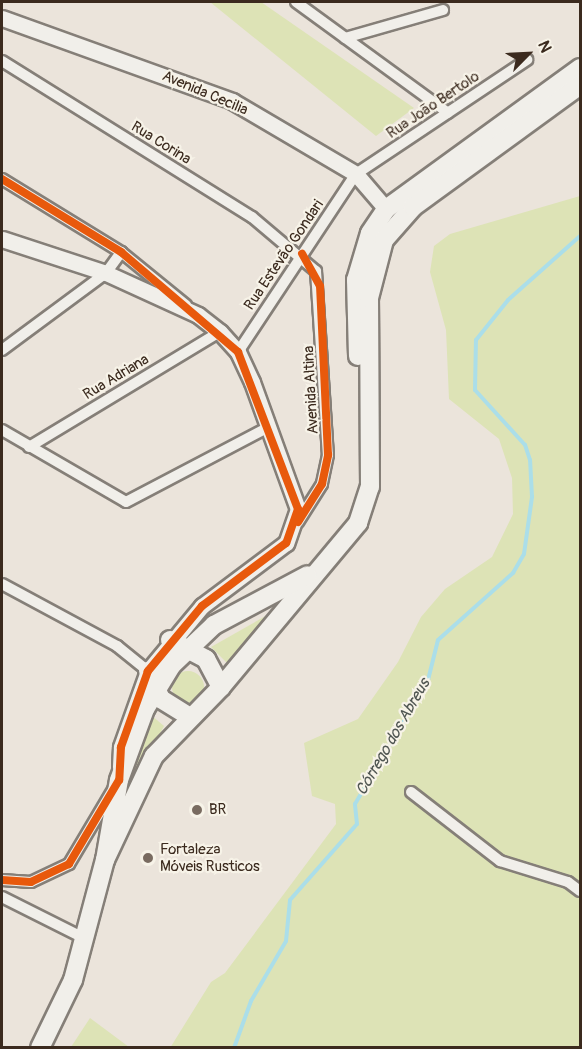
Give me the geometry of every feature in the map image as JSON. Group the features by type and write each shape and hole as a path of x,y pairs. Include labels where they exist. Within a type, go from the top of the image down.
{"main road":[{"path":"368,402 358,358 356,280 370,233 386,208 580,68"},
{"path":"105,860 154,756 188,716 221,687 310,574 358,523 368,499 371,280 392,227 580,85"},
{"path":"40,1047 73,980 105,860 119,780 156,690 189,648 251,602 310,574"},
{"path":"170,640 189,648 213,668 221,687"},
{"path":"148,671 156,690 169,707 188,716"}],"street":[{"path":"296,2 448,113"},
{"path":"345,38 443,10"},
{"name":"Avenida Cecilia","path":"2,18 232,101 356,174 386,208"},
{"name":"Rua Corina","path":"2,60 302,254"},
{"name":"Rua João Bertolo","path":"356,174 527,60"},
{"name":"Rua Estevão Gondari","path":"238,352 356,174"},
{"path":"2,179 121,252 220,332 238,352 295,496 298,522 286,543 202,606 170,640 148,671 121,747 119,780 69,864 31,882 2,880"},
{"path":"2,239 106,273 198,315"},
{"path":"2,350 106,273 121,252"},
{"name":"Avenida Altina","path":"298,522 322,484 328,455 320,286 302,254"},
{"name":"Rua Adriana","path":"28,447 220,332"},
{"path":"2,430 116,500 136,501 269,427"},
{"path":"2,584 117,646 148,671"},
{"path":"411,792 500,861 568,882 580,891"},
{"path":"2,897 84,938"}],"green space":[{"path":"210,2 261,2 414,108 376,136"},
{"path":"580,196 580,1047 170,1048 211,982 225,973 336,824 335,804 312,796 304,743 358,719 398,662 421,617 445,589 492,557 513,514 512,478 499,439 449,399 446,330 430,272 434,246 450,234"},
{"path":"269,614 229,665 211,647"},
{"path":"188,671 199,676 204,687 199,698 188,703 177,698 172,687 177,676"},
{"path":"151,715 164,726 119,813 139,744"},
{"path":"90,1018 129,1047 71,1047"}],"waterway":[{"name":"Córrego dos Abreus","path":"234,1048 251,1001 286,941 290,900 357,824 355,804 428,680 438,640 513,573 524,554 532,497 530,460 525,445 475,390 476,340 508,300 580,236"}],"cycle path":[{"path":"2,179 121,252 238,352 298,509 286,543 202,606 148,671 121,747 119,780 69,864 31,882 2,880"},
{"path":"298,522 322,484 328,455 320,286 302,254"}],"place":[{"name":"BR","path":"197,810"},
{"name":"Fortaleza Móveis Rusticos","path":"148,858"}]}
